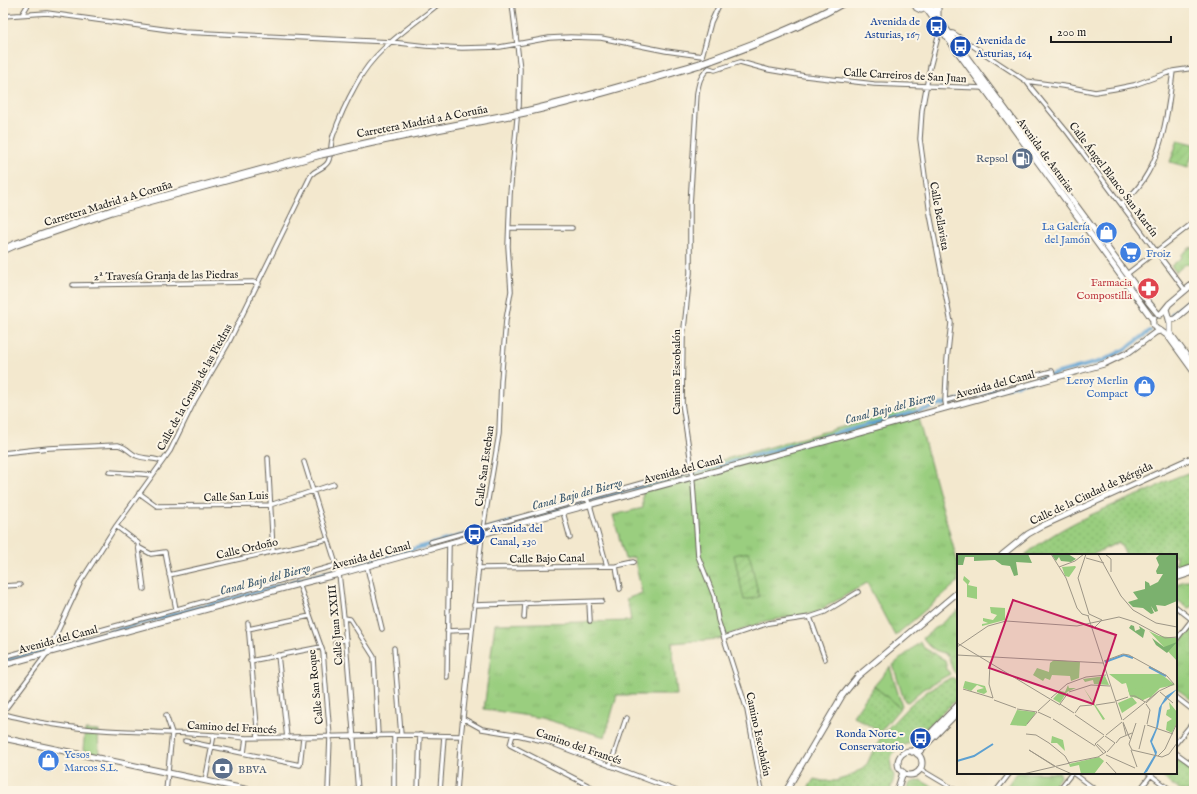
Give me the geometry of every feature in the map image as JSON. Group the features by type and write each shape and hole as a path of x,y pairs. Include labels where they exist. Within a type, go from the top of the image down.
{"highway":[{"name":"Carretera Madrid a A Coruña","path":"3,250 112,211 321,154 378,140 526,111 597,94 700,64 780,33 842,3"},
{"path":"915,3 919,9 929,4 937,17"}],"street":[{"path":"23,13 29,3"},
{"path":"391,42 440,3"},
{"path":"512,3 520,70 519,107"},
{"path":"708,68 702,56 711,22 720,3"},
{"name":"Avenida de Asturias","path":"929,4 940,29 1153,320"},
{"path":"3,16 23,13 47,13 184,32 391,42 462,48 500,47 517,43 570,37 600,38 666,51 702,56"},
{"name":"Avenida de Asturias","path":"937,17 1159,315"},
{"name":"Calle Bellavista","path":"940,29 926,86 920,139 930,214 951,323 944,401 946,407"},
{"path":"948,33 953,33 1026,81 1094,92 1134,84 1173,71 1194,68"},
{"name":"Calle de la Granja de las Piedras","path":"3,713 48,652 81,581 116,526 170,451 195,400 228,344 259,284 311,174 327,164 330,157 333,136 357,82 370,63 391,42"},
{"name":"Calle Carreiros de San Juan","path":"708,68 715,70 740,62 770,70 805,76 874,84 983,88"},
{"name":"Camino Escobalón","path":"708,68 699,80 697,93 690,205 690,273 683,338 682,403 693,477 698,556 714,596 718,620 747,710 762,791"},
{"path":"1121,204 1138,189 1152,165 1163,135 1173,71"},
{"name":"Calle Ángel Blanco San Martín","path":"1026,81 1068,133 1185,290"},
{"name":"Calle San Esteban","path":"457,791 478,568 482,535 500,434 501,381 506,320 511,291 508,246 510,194 517,119"},
{"path":"1127,274 1194,222"},
{"path":"509,228 572,228"},
{"name":"2ª Travesía Granja de las Piedras","path":"73,285 253,282 259,284"},
{"path":"1153,335 1155,328 1153,320 1194,283"},
{"path":"1161,331 1166,330 1169,321 1179,316 1194,303"},
{"path":"1154,310 1169,304"},
{"path":"1169,304 1166,309 1170,332 1194,366"},
{"path":"1159,315 1164,315 1169,321"},
{"path":"1155,328 1168,336 1194,372"},
{"name":"Avenida del Canal","path":"3,657 176,609 338,570 367,567 562,512 1104,364 1117,359 1161,331"},
{"name":"Avenida del Canal","path":"944,401 1052,371 1054,378"},
{"path":"3,453 49,448 118,445 128,448 136,456 162,461"},
{"name":"Calle de la Ciudad de Bérgida","path":"1003,554 1028,534 1044,525 1194,457"},
{"path":"268,458 273,551"},
{"name":"Calle Juan XXIII","path":"304,462 338,570 346,639 358,791"},
{"name":"Avenida del Canal","path":"431,542 692,469"},
{"path":"109,472 152,475"},
{"name":"Calle San Luis","path":"139,493 157,506 270,505 334,484"},
{"path":"587,499 590,505 606,566"},
{"path":"562,512 570,538"},
{"path":"116,526 138,543 144,589"},
{"name":"Calle Ordoño","path":"170,575 328,539"},
{"path":"446,677 449,544"},
{"path":"138,547 151,554 165,552 176,609"},
{"name":"Calle Bajo Canal","path":"478,568 616,566 634,562"},
{"path":"616,566 620,589"},
{"path":"367,567 382,629"},
{"path":"1177,573 1194,567"},
{"name":"Avenida del Canal","path":"3,664 299,584 338,570"},
{"path":"1177,578 1194,572"},
{"name":"Calle San Roque","path":"299,584 323,652 330,737 328,791"},
{"path":"3,586 20,585"},
{"path":"724,638 769,623 810,617 824,612 858,592"},
{"path":"786,791 842,696 858,676 957,593"},
{"path":"589,602 590,621"},
{"path":"474,605 602,602"},
{"path":"524,603 524,618"},
{"path":"1177,608 1193,619 1177,639"},
{"path":"248,629 310,616"},
{"path":"810,617 825,659"},
{"path":"344,618 350,619 374,657 378,736"},
{"path":"248,623 250,661 258,738"},
{"path":"447,631 472,630"},
{"path":"335,643 346,639"},
{"path":"250,661 321,647"},
{"path":"394,648 401,735"},
{"path":"278,655 287,738"},
{"path":"1177,698 1194,711"},
{"path":"914,753 957,706"},
{"name":"Camino del Francés","path":"3,713 56,725 94,729 214,734 246,738 394,735 461,736"},
{"path":"914,753 921,761 920,769 914,774 904,773 898,766 899,758 904,753 914,753 957,713"},
{"path":"166,715 172,733 166,791"},
{"path":"610,766 626,718"},
{"name":"Camino del Francés","path":"464,719 473,725 488,730 548,742 678,791"},
{"path":"1177,742 1194,721"},
{"path":"462,728 464,726 473,725"},
{"path":"205,781 214,734"},
{"path":"512,734 510,745 599,791"},
{"path":"394,735 394,791"},
{"path":"418,791 420,735"},
{"path":"440,791 444,736"},
{"path":"3,738 236,789 254,791"},
{"path":"244,753 246,738"},
{"path":"185,741 300,765 303,738"},
{"path":"1177,753 1194,766"},
{"path":"920,769 957,791"},
{"path":"897,791 904,773"},
{"path":"901,791 904,773"},
{"path":"996,791 1009,774"},
{"path":"1058,791 1071,774"},
{"path":"1073,774 1096,791"},
{"path":"1139,791 1150,774 1172,791"}],"green space":[{"path":"1178,140 1194,144 1194,150 1188,167 1170,162"},
{"path":"1191,247 1194,250 1194,261 1189,265 1187,263 1176,272 1171,266"},
{"path":"915,407 957,560 957,583 895,636 867,583 815,613 766,621 718,639 672,643 677,695 617,695 605,737 541,718 484,709 495,624 631,621 626,599 642,593 634,557 625,559 613,515 643,508 642,482"},
{"path":"1194,471 1194,561 1177,567 1177,554 1125,554 1119,542 1094,554 1026,554 1039,544 1068,526"},
{"path":"749,552 759,597 744,600 734,555"},
{"path":"1194,578 1194,604 1192,607 1188,608 1177,600 1177,584"},
{"path":"957,611 957,674 952,669 947,655 933,649 923,638"},
{"path":"1194,629 1194,701 1177,689 1177,648 1191,630"},
{"path":"920,642 924,648 945,660 950,674 923,689 908,702 905,701 903,697 893,665"},
{"path":"890,667 902,706 900,708 874,686"},
{"path":"950,678 957,680 957,699 911,743 896,750 891,757 891,767 894,778 890,791 806,791 814,779 835,781 848,777 861,769 867,764 884,732 911,704 929,690"},
{"path":"874,686 900,708 880,732 853,716"},
{"path":"85,730 98,731 99,754 83,750"},
{"path":"1177,759 1194,771 1194,791 1181,791 1158,774 1177,774"},
{"path":"1016,774 1060,774 1061,776 1049,791 1003,791"},
{"path":"920,780 940,791 907,791 910,783"}],"waterway":[{"name":"Canal Bajo del Bierzo","path":"1172,314 1194,297"},
{"name":"Canal Bajo del Bierzo","path":"3,661 1102,361 1126,349 1150,331"}],"place":[{"name":"Avenida de Asturias, 167","path":"936,27"},
{"name":"Avenida de Asturias, 164","path":"961,46"},
{"name":"Repsol","path":"1023,158"},
{"name":"La Galería del Jamón","path":"1106,232"},
{"name":"Froiz","path":"1130,253"},
{"name":"Farmacia Compostilla","path":"1148,288"},
{"name":"Leroy Merlin Compact","path":"1144,386"},
{"name":"Avenida del Canal, 230","path":"475,534"},
{"name":"Ronda Norte - Conservatorio","path":"920,739"},
{"name":"Yesos Marcos S.L.","path":"48,760"},
{"name":"BBVA","path":"222,769"}]}
